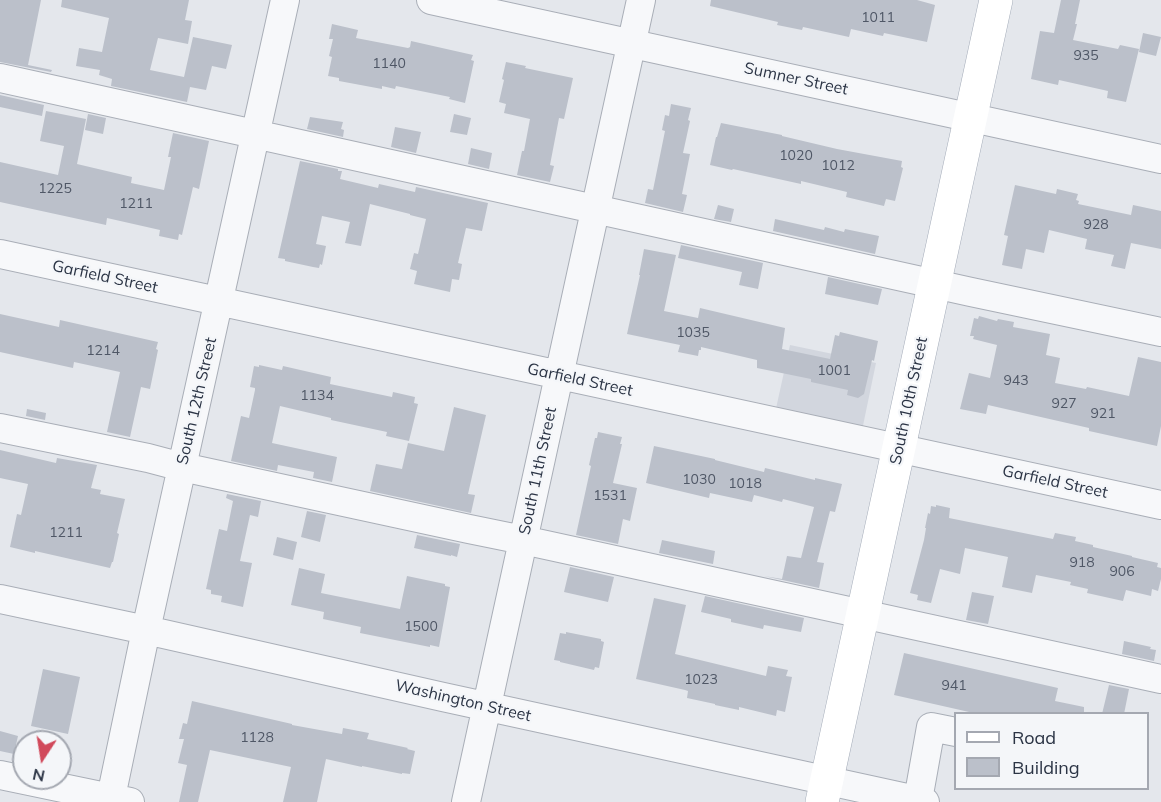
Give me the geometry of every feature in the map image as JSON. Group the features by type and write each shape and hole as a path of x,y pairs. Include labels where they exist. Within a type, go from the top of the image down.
{"main road":[{"name":"South 10th Street","path":"824,791 996,0"}],"street":[{"name":"South 12th Street","path":"117,801 147,630 285,0"},
{"name":"Sumner Street","path":"431,0 1161,159"},
{"name":"South 11th Street","path":"466,802 641,0"},
{"path":"0,78 1161,332"},
{"name":"Garfield Street","path":"0,254 1161,505"},
{"path":"0,428 148,458 1161,679"},
{"name":"Washington Street","path":"0,600 147,630 487,707 824,791 922,801"},
{"path":"922,801 934,728"},
{"path":"0,775 117,801"}],"shaded area":[{"path":"790,345 876,363 860,440 773,422"}],"building":[{"path":"0,0 41,0 28,65 52,70 51,72 0,62"},
{"path":"62,0 189,0 185,20 192,21 188,44 158,38 150,70 184,77 193,37 232,45 226,69 212,66 206,90 190,87 187,102 111,86 112,79 99,75 100,70 76,66 79,48 102,52 109,18 61,7"},
{"path":"711,0 917,0 935,5 927,42 851,29 849,37 803,27 802,30 710,6"},
{"path":"1061,0 1080,0 1073,40 1118,49 1120,45 1139,49 1126,102 1107,98 1108,91 1059,80 1058,85 1031,79 1040,31 1054,33"},
{"path":"332,24 358,30 356,38 408,48 411,41 473,55 471,60 474,61 465,103 449,99 450,97 396,86 395,89 382,86 382,89 339,81 339,78 328,76 332,57 329,56 333,39 329,39"},
{"path":"1143,33 1161,37 1156,56 1139,52"},
{"path":"506,62 573,78 564,119 559,118 550,165 554,166 550,182 517,175 530,119 504,113 506,104 499,102"},
{"path":"0,95 44,105 42,116 0,107"},
{"path":"671,104 691,108 683,153 690,154 682,194 687,195 683,212 645,203 648,189 653,190 665,131 662,130 665,115 669,116"},
{"path":"46,111 86,119 77,164 132,177 131,183 164,190 173,133 209,141 199,189 193,187 182,235 179,234 178,240 159,236 160,230 107,218 106,225 0,202 0,162 58,175 64,146 40,141"},
{"path":"88,114 106,118 103,134 85,130"},
{"path":"454,114 471,118 467,135 450,132"},
{"path":"310,117 343,122 341,129 344,130 343,137 307,129"},
{"path":"721,123 902,161 901,167 903,168 895,201 886,199 884,206 846,197 847,192 801,181 801,184 710,165"},
{"path":"395,127 421,132 416,153 391,147"},
{"path":"471,148 492,153 489,169 468,164"},
{"path":"300,161 338,169 342,171 340,179 378,188 379,184 415,192 416,187 488,203 482,231 466,228 458,263 462,264 459,280 452,279 450,292 414,284 417,271 410,269 414,253 418,254 426,219 370,204 361,246 345,243 350,222 322,216 316,244 326,246 322,265 320,264 319,268 278,258"},
{"path":"1015,185 1056,194 1057,189 1078,194 1076,200 1079,201 1078,204 1131,215 1133,205 1161,211 1161,249 1131,243 1125,269 1111,266 1114,255 1085,249 1087,239 1049,230 1044,253 1026,249 1022,269 1002,265 1008,236 1004,235"},
{"path":"718,205 734,209 731,222 714,219"},
{"path":"775,219 824,230 825,227 844,232 845,229 879,236 875,254 773,231"},
{"path":"681,245 763,263 758,289 739,285 742,272 678,258"},
{"path":"644,249 676,255 664,311 698,318 700,308 785,328 782,349 830,359 835,335 839,336 840,332 878,341 864,394 858,398 847,395 848,390 811,382 811,379 757,368 757,360 701,347 698,356 678,352 680,345 627,334"},
{"path":"828,277 882,289 878,305 825,294"},
{"path":"0,314 59,327 60,320 158,342 150,389 141,387 130,437 107,432 120,372 74,362 73,368 0,352"},
{"path":"979,316 997,321 998,319 1014,322 1013,327 1050,334 1046,355 1060,358 1055,383 1129,396 1138,357 1161,362 1161,426 1157,446 988,405 986,414 960,409 969,373 990,378 997,345 973,339 974,336 970,336 974,318 978,319"},
{"path":"259,365 282,370 283,366 331,377 330,384 392,397 393,392 415,397 414,403 418,404 409,441 386,436 387,432 280,406 272,443 337,457 332,482 313,478 314,472 278,465 277,471 231,461 241,416 249,418 255,390 250,387 254,366 259,367"},
{"path":"454,407 486,415 468,494 475,495 471,513 370,491 376,464 402,469 408,443 444,451"},
{"path":"27,409 46,413 45,420 26,416"},
{"path":"598,432 622,437 613,483 637,488 630,521 623,519 618,544 576,535 591,466 589,465"},
{"path":"654,446 764,472 765,468 842,484 835,512 830,511 817,562 824,563 819,588 764,576 782,579 787,556 801,558 814,507 754,495 752,502 710,493 709,498 646,483"},
{"path":"0,450 56,463 57,458 97,465 91,488 101,490 100,494 125,499 110,568 10,547 17,514 21,515 28,484 0,478"},
{"path":"227,494 261,501 258,517 250,515 240,561 252,563 243,607 221,602 222,596 211,594 211,590 206,589 219,529 227,531 233,501 226,498"},
{"path":"936,505 950,508 949,518 1053,539 1055,533 1076,537 1075,541 1093,545 1093,547 1158,563 1157,567 1161,568 1161,579 1158,591 1152,589 1151,596 1126,590 1123,601 1087,593 1088,589 1070,585 1071,582 1036,575 1032,593 1002,587 1008,557 965,548 960,574 940,569 931,603 917,600 918,595 910,593 924,540 928,513 930,514 931,506 936,507"},
{"path":"307,511 326,515 320,542 301,537"},
{"path":"417,535 460,544 457,557 414,548"},
{"path":"277,537 297,542 293,560 273,555"},
{"path":"662,540 715,551 713,564 659,553"},
{"path":"570,567 614,577 608,602 564,592"},
{"path":"299,568 325,574 321,593 400,609 407,576 445,584 450,587 439,647 360,633 361,627 323,619 324,612 291,605"},
{"path":"972,592 994,596 988,624 966,620"},
{"path":"705,596 804,618 801,632 764,625 763,629 701,612"},
{"path":"654,598 686,605 675,654 766,676 768,666 788,670 786,676 792,677 785,712 777,710 776,716 739,707 739,710 715,705 687,698 688,691 685,690 636,679"},
{"path":"566,632 601,639 604,642 599,668 595,667 594,670 554,660 560,633 566,634"},
{"path":"1124,641 1156,650 1154,661 1122,654"},
{"path":"904,653 1058,688 1055,701 1084,707 1084,712 969,712 894,695"},
{"path":"43,669 80,677 69,730 50,730 31,726"},
{"path":"1109,685 1129,689 1124,712 1102,712"},
{"path":"192,701 292,725 342,734 343,728 369,733 367,739 415,751 410,774 326,759 317,802 283,802 291,767 210,750 198,802 179,802 187,765 178,763 184,739 179,739 183,723 187,724"},
{"path":"0,731 12,734 12,754 0,751"}]}
